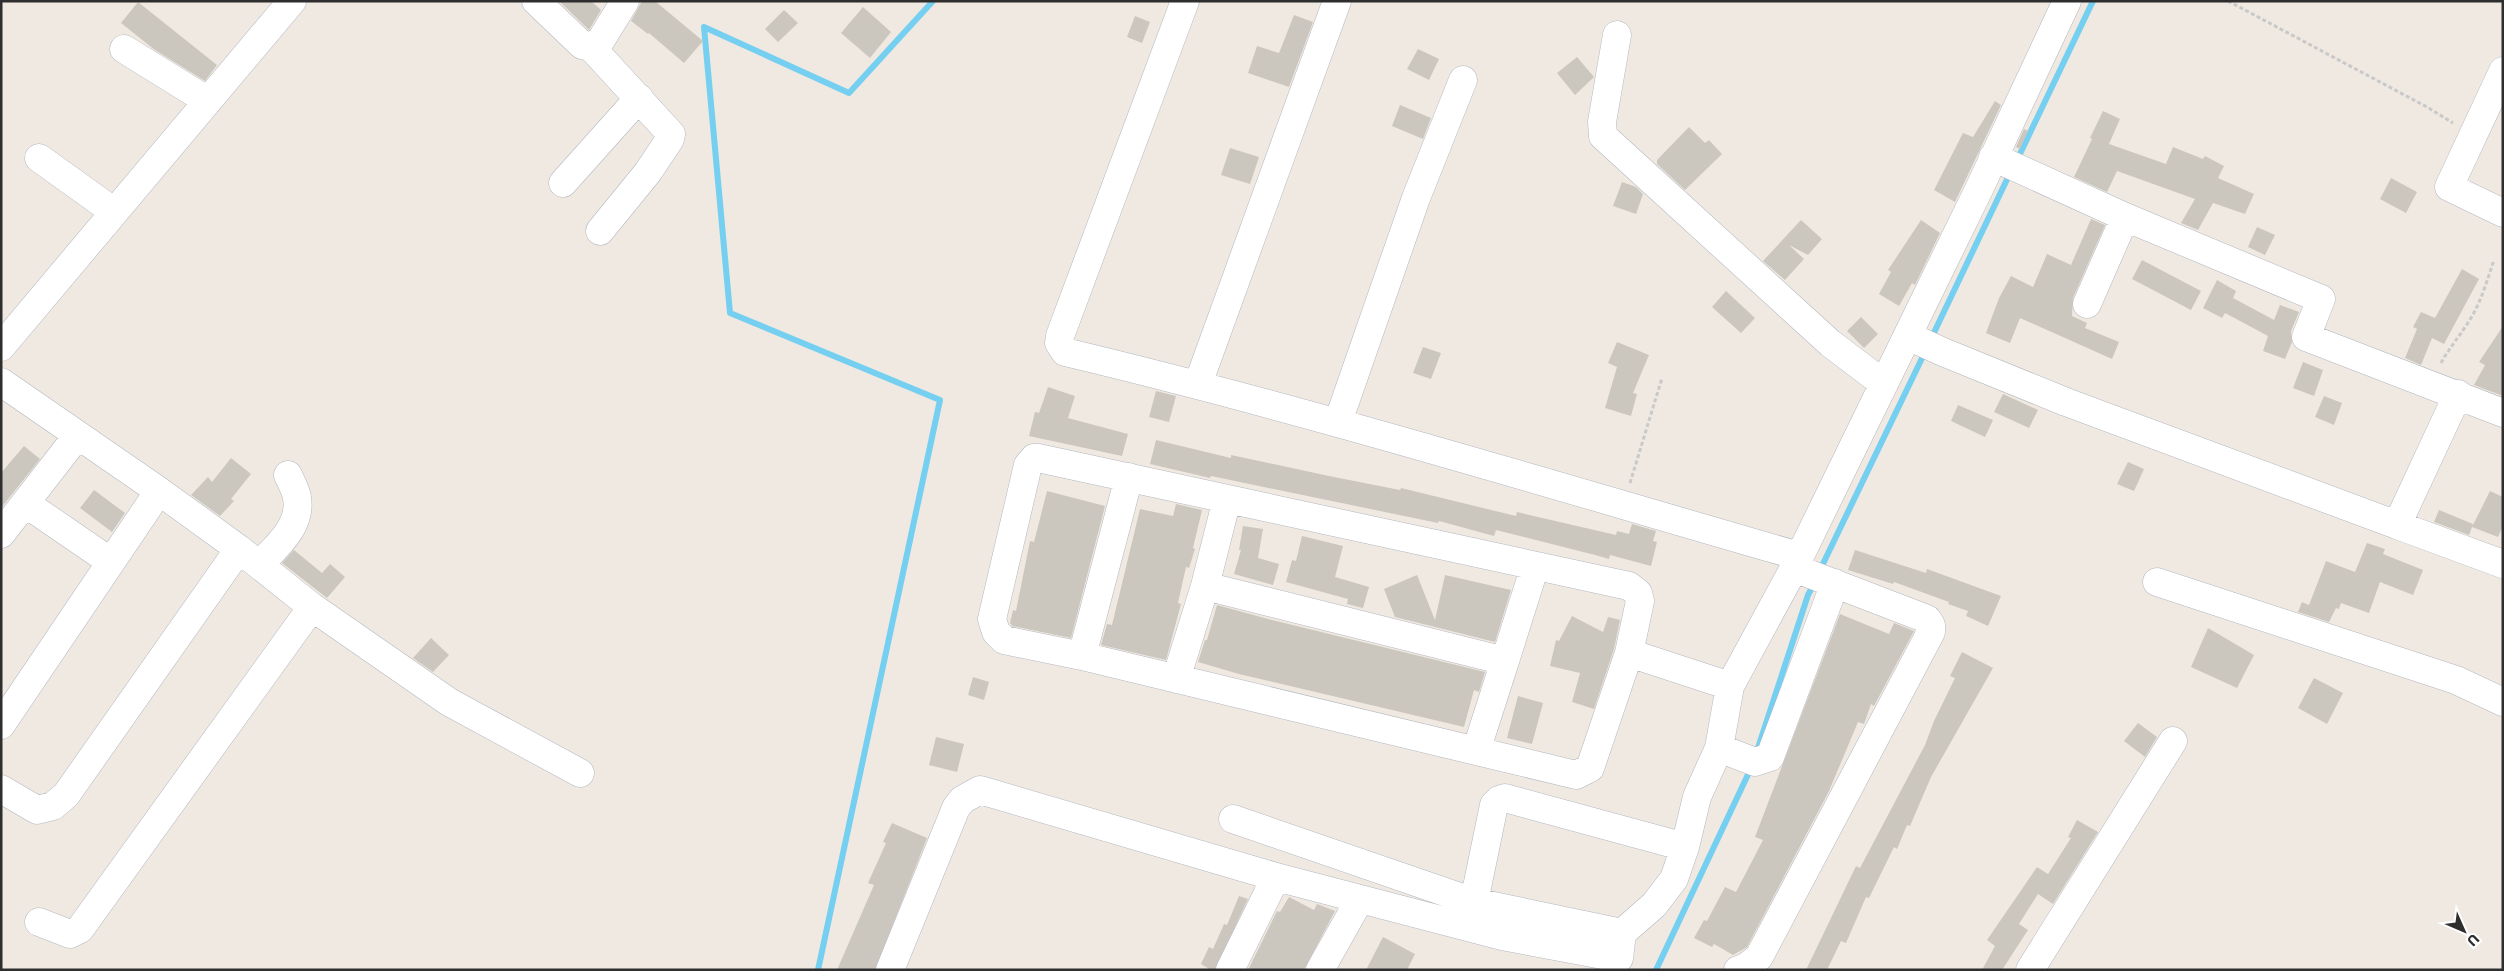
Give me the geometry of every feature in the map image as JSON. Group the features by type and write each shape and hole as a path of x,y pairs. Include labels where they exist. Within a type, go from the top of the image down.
{"street":[{"path":"1,347 292,1"},
{"path":"536,1 582,45 591,48 669,130 670,139 648,172 600,231"},
{"path":"591,48 601,40 626,1"},
{"path":"1185,1 1059,342 1065,352 1198,384 1338,422 1623,505 1813,572 1927,619 1931,625 1931,632 1760,957 1738,970"},
{"path":"1198,384 1337,1"},
{"path":"1736,754 1764,761 1771,754 1813,572 1884,384 1924,344 2002,162 2067,1"},
{"path":"1617,35 1602,122 1604,136 1823,338 1884,384"},
{"path":"124,50 208,101"},
{"path":"2503,71 2449,187 2503,214"},
{"path":"1338,422 1416,198 1463,80"},
{"path":"562,183 639,98"},
{"path":"39,158 113,212"},
{"path":"2002,162 2036,175 2125,217 2321,300 2306,337 2503,412"},
{"path":"2087,304 2125,217"},
{"path":"1924,344 2066,402 2503,564"},
{"path":"1,382 159,491 249,557 312,607 449,702 580,773"},
{"path":"2397,525 2458,394"},
{"path":"1,534 78,435"},
{"path":"1034,458 1227,499 1629,586 1638,593 1639,610 1629,653 1590,768 1586,772 1576,775 1082,656 1004,640 996,632 992,618 1028,466 1034,458"},
{"path":"1,789 37,810 53,806 66,795 249,557 289,532 295,516 297,498 288,475"},
{"path":"1082,656 1129,477"},
{"path":"1,725 159,491"},
{"path":"1176,679 1205,586 1227,499"},
{"path":"25,503 111,562"},
{"path":"1476,751 1535,566"},
{"path":"1622,954 1654,905 1674,879 1685,848 1697,797 1736,754 1730,686 1813,572"},
{"path":"2157,582 2456,680 2503,702"},
{"path":"1205,586 1505,661"},
{"path":"39,922 70,934 80,929 312,607"},
{"path":"1629,653 1730,686"},
{"path":"2030,970 2173,741"},
{"path":"890,970 956,808 966,797 980,790 1276,877 1502,936 1622,954"},
{"path":"1474,902 1494,805 1499,800 1505,798 1685,848"},
{"path":"1233,819 1622,954"},
{"path":"1230,970 1276,877"},
{"path":"1320,970 1360,899"}],"path":[{"path":"2228,1 2427,106 2472,136"},
{"path":"2431,384 2450,347 2469,321 2479,301 2494,260"},
{"path":"1623,505 1662,378"}],"building":[{"path":"559,1 591,1 601,10 589,30"},
{"path":"642,1 655,1 703,41 684,63 649,33 631,21"},
{"path":"138,2 217,65 205,81 155,50 121,23"},
{"path":"863,7 891,32 870,58 841,33"},
{"path":"784,10 798,23 778,42 765,29"},
{"path":"1294,15 1313,22 1289,87 1248,73 1257,46 1279,53"},
{"path":"1135,16 1150,22 1142,43 1127,37"},
{"path":"1418,49 1439,59 1429,80 1407,69"},
{"path":"1577,57 1594,77 1575,95 1557,73"},
{"path":"1995,101 2001,105 1955,202 1934,190 1963,133 1973,137"},
{"path":"1400,105 1431,118 1423,139 1392,126"},
{"path":"2103,111 2120,119 2109,144 2166,164 2173,147 2203,159 2205,156 2224,166 2218,178 2254,194 2245,214 2213,203 2198,230 2181,223 2195,199 2117,171 2107,192 2074,177"},
{"path":"1689,127 1705,143 1709,140 1722,154 1685,190 1657,164 1657,160"},
{"path":"2024,129 2028,131 2020,149 2016,147"},
{"path":"1230,148 1259,157 1250,184 1221,175"},
{"path":"2391,178 2417,192 2406,213 2380,199"},
{"path":"1622,182 1636,187 1643,194 1636,214 1613,206"},
{"path":"2091,219 2105,225 2073,298 2072,316 2087,323 2085,328 2119,342 2112,359 2020,318 2010,343 1986,333 1999,298 2011,276 2033,287 2047,254 2071,265"},
{"path":"1801,220 1822,239 1808,255 1789,245 1804,259 1785,280 1763,261"},
{"path":"1921,220 1940,233 1915,285 1912,283 1899,306 1879,294 1891,272 1888,270"},
{"path":"2257,227 2275,235 2265,255 2248,247"},
{"path":"2142,260 2201,291 2191,310 2132,279"},
{"path":"2462,269 2479,279 2444,344 2432,338 2421,365 2405,358 2417,329 2413,327 2421,312 2435,318"},
{"path":"2217,280 2236,291 2233,298 2274,320 2280,305 2299,312 2291,331 2292,342 2285,359 2263,351 2268,336 2225,313 2222,318 2203,308"},
{"path":"1726,291 1755,318 1741,333 1712,307"},
{"path":"1861,317 1878,334 1864,348 1847,331"},
{"path":"2503,326 2503,396 2474,385 2485,365 2479,362"},
{"path":"1617,342 1649,355 1633,393 1637,394 1631,416 1605,408 1617,367 1608,363"},
{"path":"1423,347 1441,353 1431,379 1413,373"},
{"path":"2303,362 2323,370 2314,396 2293,388"},
{"path":"1048,387 1075,396 1068,418 1128,434 1122,456 1029,436 1035,412 1039,413"},
{"path":"1156,391 1176,396 1169,422 1149,417"},
{"path":"2003,394 2038,410 2029,428 1994,412"},
{"path":"2324,396 2342,403 2334,425 2315,417"},
{"path":"1958,405 1993,420 1985,437 1951,421"},
{"path":"1156,440 1231,458 1231,455 1400,490 1401,488 1516,516 1517,512 1616,535 1617,531 1629,534 1632,524 1656,531 1653,541 1657,542 1651,566 1610,555 1609,559 1496,530 1494,536 1439,521 1438,523 1211,476 1210,478 1150,464"},
{"path":"24,446 40,459 1,508 1,473"},
{"path":"231,458 251,474 231,499 234,501 220,516 191,495 208,477 212,482"},
{"path":"2128,462 2144,469 2134,491 2117,484"},
{"path":"94,490 125,513 112,532 80,508"},
{"path":"1047,491 1105,506 1071,638 1012,626 1010,623 1013,610 1016,611 1030,541 1034,542"},
{"path":"2490,491 2503,497 2503,526 2498,537 2472,527"},
{"path":"1176,504 1202,510 1193,548 1195,549 1189,568 1186,567 1178,603 1181,604 1166,660 1101,645 1107,624 1112,625 1140,509 1173,516"},
{"path":"2439,510 2473,524 2469,535 2434,522"},
{"path":"1243,526 1263,529 1258,558 1279,564 1273,585 1234,574 1241,550 1239,550"},
{"path":"1302,536 1343,546 1335,577 1369,587 1363,608 1347,604 1348,599 1286,582 1292,560 1296,561"},
{"path":"2367,543 2385,549 2383,554 2423,570 2413,595 2380,582 2369,613 2341,603 2339,609 2336,608 2329,622 2298,612 2302,602 2309,605 2326,561 2355,572"},
{"path":"294,550 322,573 330,564 345,577 327,598 282,563"},
{"path":"1855,550 1926,573 1927,569 2001,596 1988,626 1966,616 1968,611 1948,604 1949,602 1894,582 1893,584 1848,570"},
{"path":"1417,575 1435,620 1445,575 1511,590 1495,642 1395,617 1384,589"},
{"path":"1217,605 1485,672 1479,692 1474,690 1464,727 1239,674 1198,662 1205,640 1207,640"},
{"path":"1840,614 1889,634 1894,623 1914,631 1874,706 1871,704 1864,724 1858,722 1829,791 1747,947 1733,955 1714,944 1712,947 1694,938 1704,920 1707,921 1725,887 1736,892 1763,840 1755,837"},
{"path":"1572,616 1603,632 1608,617 1620,620 1614,649 1594,709 1572,702 1580,673 1550,666 1556,640 1559,641"},
{"path":"2208,628 2254,655 2237,688 2191,667"},
{"path":"431,638 449,655 433,672 413,658"},
{"path":"1962,652 1993,668 1931,777 1910,826 1907,825 1897,849 1894,847 1869,898 1866,897 1846,943 1841,941 1827,970 1806,970 1856,866 1860,868 1925,745 1934,721 1955,678 1950,676"},
{"path":"973,677 989,682 984,700 968,695"},
{"path":"2314,678 2343,693 2327,724 2298,708"},
{"path":"1518,696 1543,703 1532,744 1507,738"},
{"path":"2138,723 2157,737 2145,757 2124,741"},
{"path":"936,737 964,744 957,772 929,765"},
{"path":"2077,820 2098,832 2053,904 2038,894 2019,924 2028,930 2002,970 1982,970 1995,946 1987,940 2037,867 2048,874 2071,838 2068,837"},
{"path":"892,823 927,838 875,970 837,970 874,885 868,883 886,843 883,842"},
{"path":"1239,896 1248,899 1215,970 1211,970 1201,964 1209,947 1213,949 1224,924 1227,925"},
{"path":"1289,897 1314,910 1317,904 1335,911 1304,970 1248,970 1277,911 1280,912"},
{"path":"1383,937 1415,954 1407,970 1366,970"}],"waterway":[{"path":"818,970 940,400 730,313 704,27 849,93 933,1"},
{"path":"2017,160 2093,1"},
{"path":"1930,341 2011,171"},
{"path":"1820,570 1925,352"},
{"path":"1756,754 1808,595 1815,582"},
{"path":"1656,970 1752,766"}]}
